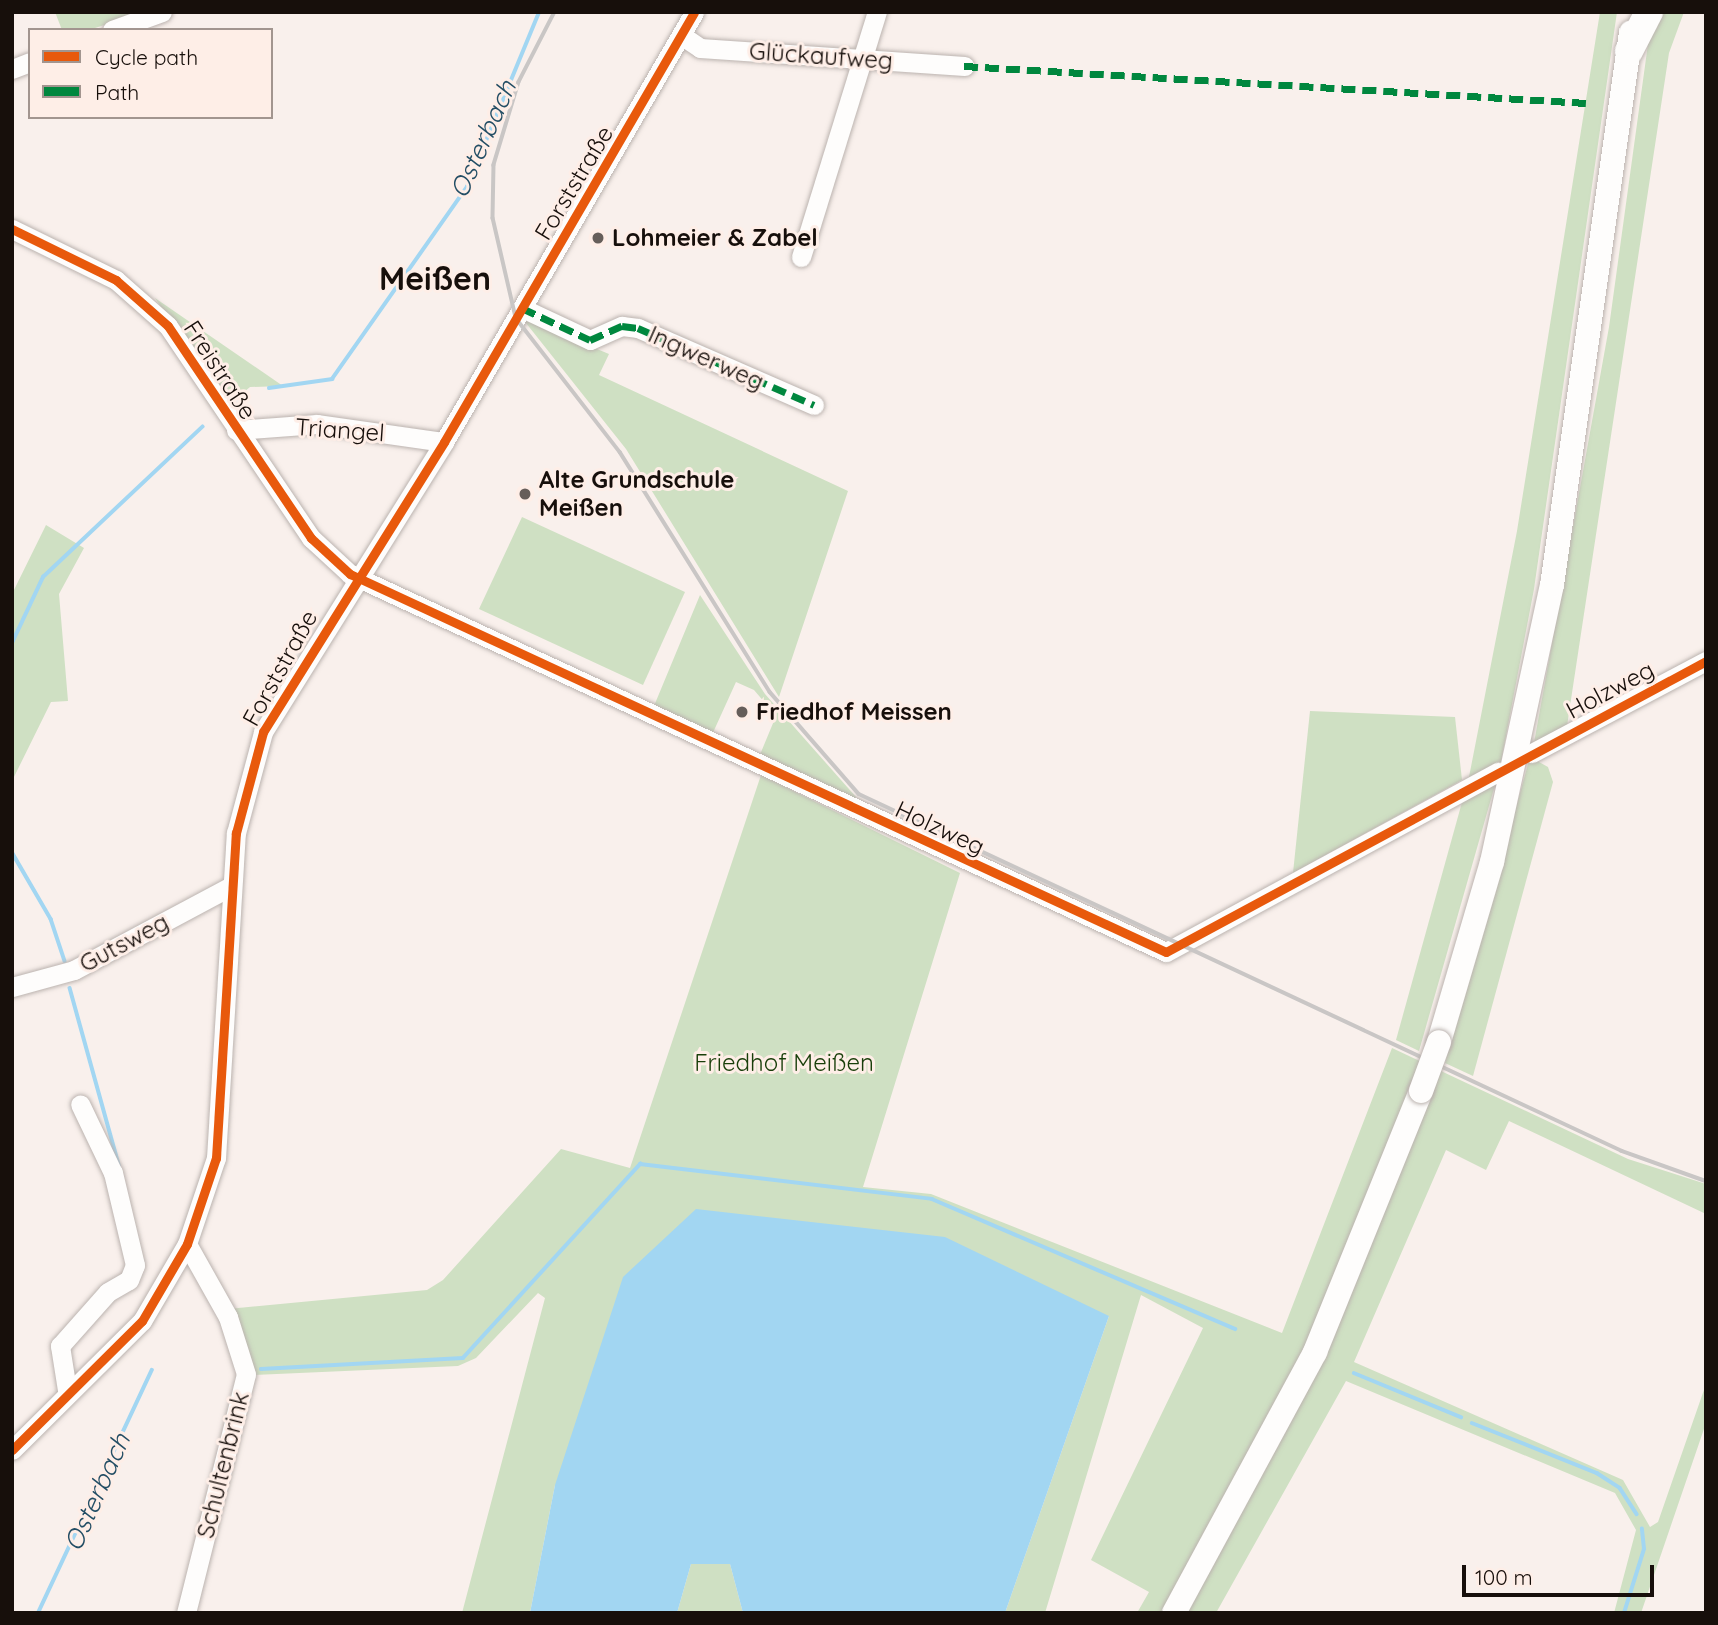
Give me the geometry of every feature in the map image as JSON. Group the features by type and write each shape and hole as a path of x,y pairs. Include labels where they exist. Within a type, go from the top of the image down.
{"highway":[{"path":"1629,51 1649,12"}],"main road":[{"path":"1174,1613 1315,1352 1439,1042 1492,862 1552,585 1634,12"}],"street":[{"path":"118,28 162,12"},
{"name":"Forststraße","path":"12,1450 66,1390 142,1321 187,1244 216,1158 224,1102 231,886 242,802 263,732 356,577 444,442 694,12"},
{"path":"801,257 877,12"},
{"name":"Glückaufweg","path":"681,35 700,48 964,66"},
{"name":"Freistraße","path":"12,229 82,261 145,303 188,352 236,430 311,538 356,577"},
{"name":"Ingwerweg","path":"522,308 590,340 622,326 638,327 814,405"},
{"name":"Triangel","path":"236,430 329,425 444,442"},
{"name":"Holzweg","path":"356,577 1166,953 1498,772"},
{"name":"Holzweg","path":"1532,753 1706,661"},
{"name":"Gutsweg","path":"12,987 74,970 231,886"},
{"path":"66,1390 60,1346 108,1292 129,1280 135,1265 113,1173 80,1104"},
{"name":"Schultenbrink","path":"186,1613 246,1374 228,1317 187,1244"}],"green space":[{"path":"55,12 144,12 95,28 61,28"},
{"path":"1600,12 1617,12 1534,589 1501,762 1469,777 1517,531"},
{"path":"1659,12 1684,12 1669,53 1567,726 1534,743 1609,327 1648,44"},
{"path":"155,298 283,386 250,387 227,406"},
{"path":"522,318 609,354 599,375 848,491 779,697 626,449"},
{"path":"522,517 685,592 643,685 479,609"},
{"path":"46,525 84,548 59,594 68,701 51,702 12,781 12,594"},
{"path":"700,595 765,694 856,797 854,803 759,757 776,716 754,690 736,682 706,748 649,718"},
{"path":"1310,711 1455,717 1462,780 1293,873"},
{"path":"1530,757 1548,767 1553,782 1473,1076 1445,1063"},
{"name":"Friedhof Meißen","path":"761,775 960,873 863,1187 931,1194 1282,1333 1392,1048 1628,1159 1706,1184 1706,1214 1509,1121 1486,1170 1446,1150 1354,1362 1623,1480 1650,1527 1658,1522 1706,1384 1706,1423 1641,1613 1614,1613 1636,1530 1615,1493 1346,1381 1216,1613 1137,1613 1149,1592 1091,1560 1203,1328 1141,1295 1045,1613 1005,1613 1109,1316 555,1485 530,1613 462,1613 545,1298 538,1293 476,1358 458,1366 252,1375 228,1309 427,1290 443,1280 561,1149 630,1168"},
{"path":"1497,778 1419,1051 1396,1040 1464,795"},
{"path":"691,1564 730,1564 743,1613 677,1613"}],"water":[{"path":"696,1209 945,1237 1109,1316 1005,1613 743,1613 730,1564 691,1564 677,1613 530,1613 555,1485 623,1277"}],"waterway":[{"name":"Osterbach","path":"269,388 332,379 467,187 539,12"},
{"name":"Osterbach","path":"12,643 43,577 202,427"},
{"name":"Osterbach","path":"12,852 51,919 65,961"},
{"name":"Osterbach","path":"70,988 119,1165"},
{"path":"261,1369 463,1358 640,1164 932,1199 1235,1329"},
{"name":"Osterbach","path":"38,1613 152,1370"},
{"path":"1354,1373 1461,1417"},
{"path":"1472,1423 1597,1473 1620,1488 1637,1514"},
{"path":"1624,1613 1644,1549 1642,1529"}],"railway":[{"path":"555,12 519,82 494,165 493,218 516,318 620,452 770,692 859,794 1622,1151 1706,1181"}],"marked path":[{"path":"964,66 1587,103"},
{"path":"522,308 590,340 622,326 638,328 814,405"}],"cycle path":[{"path":"12,1450 142,1321 187,1244 216,1158 236,833 263,732 444,442 694,12"},
{"path":"12,229 116,280 168,326 311,538 350,574 1166,952 1706,661"}],"place":[{"name":"Lohmeier & Zabel","path":"598,238"},
{"name":"Alte Grundschule Meißen","path":"525,494"},
{"name":"Friedhof Meissen","path":"742,712"}],"district":[{"name":"Meißen","path":"435,278"}]}
